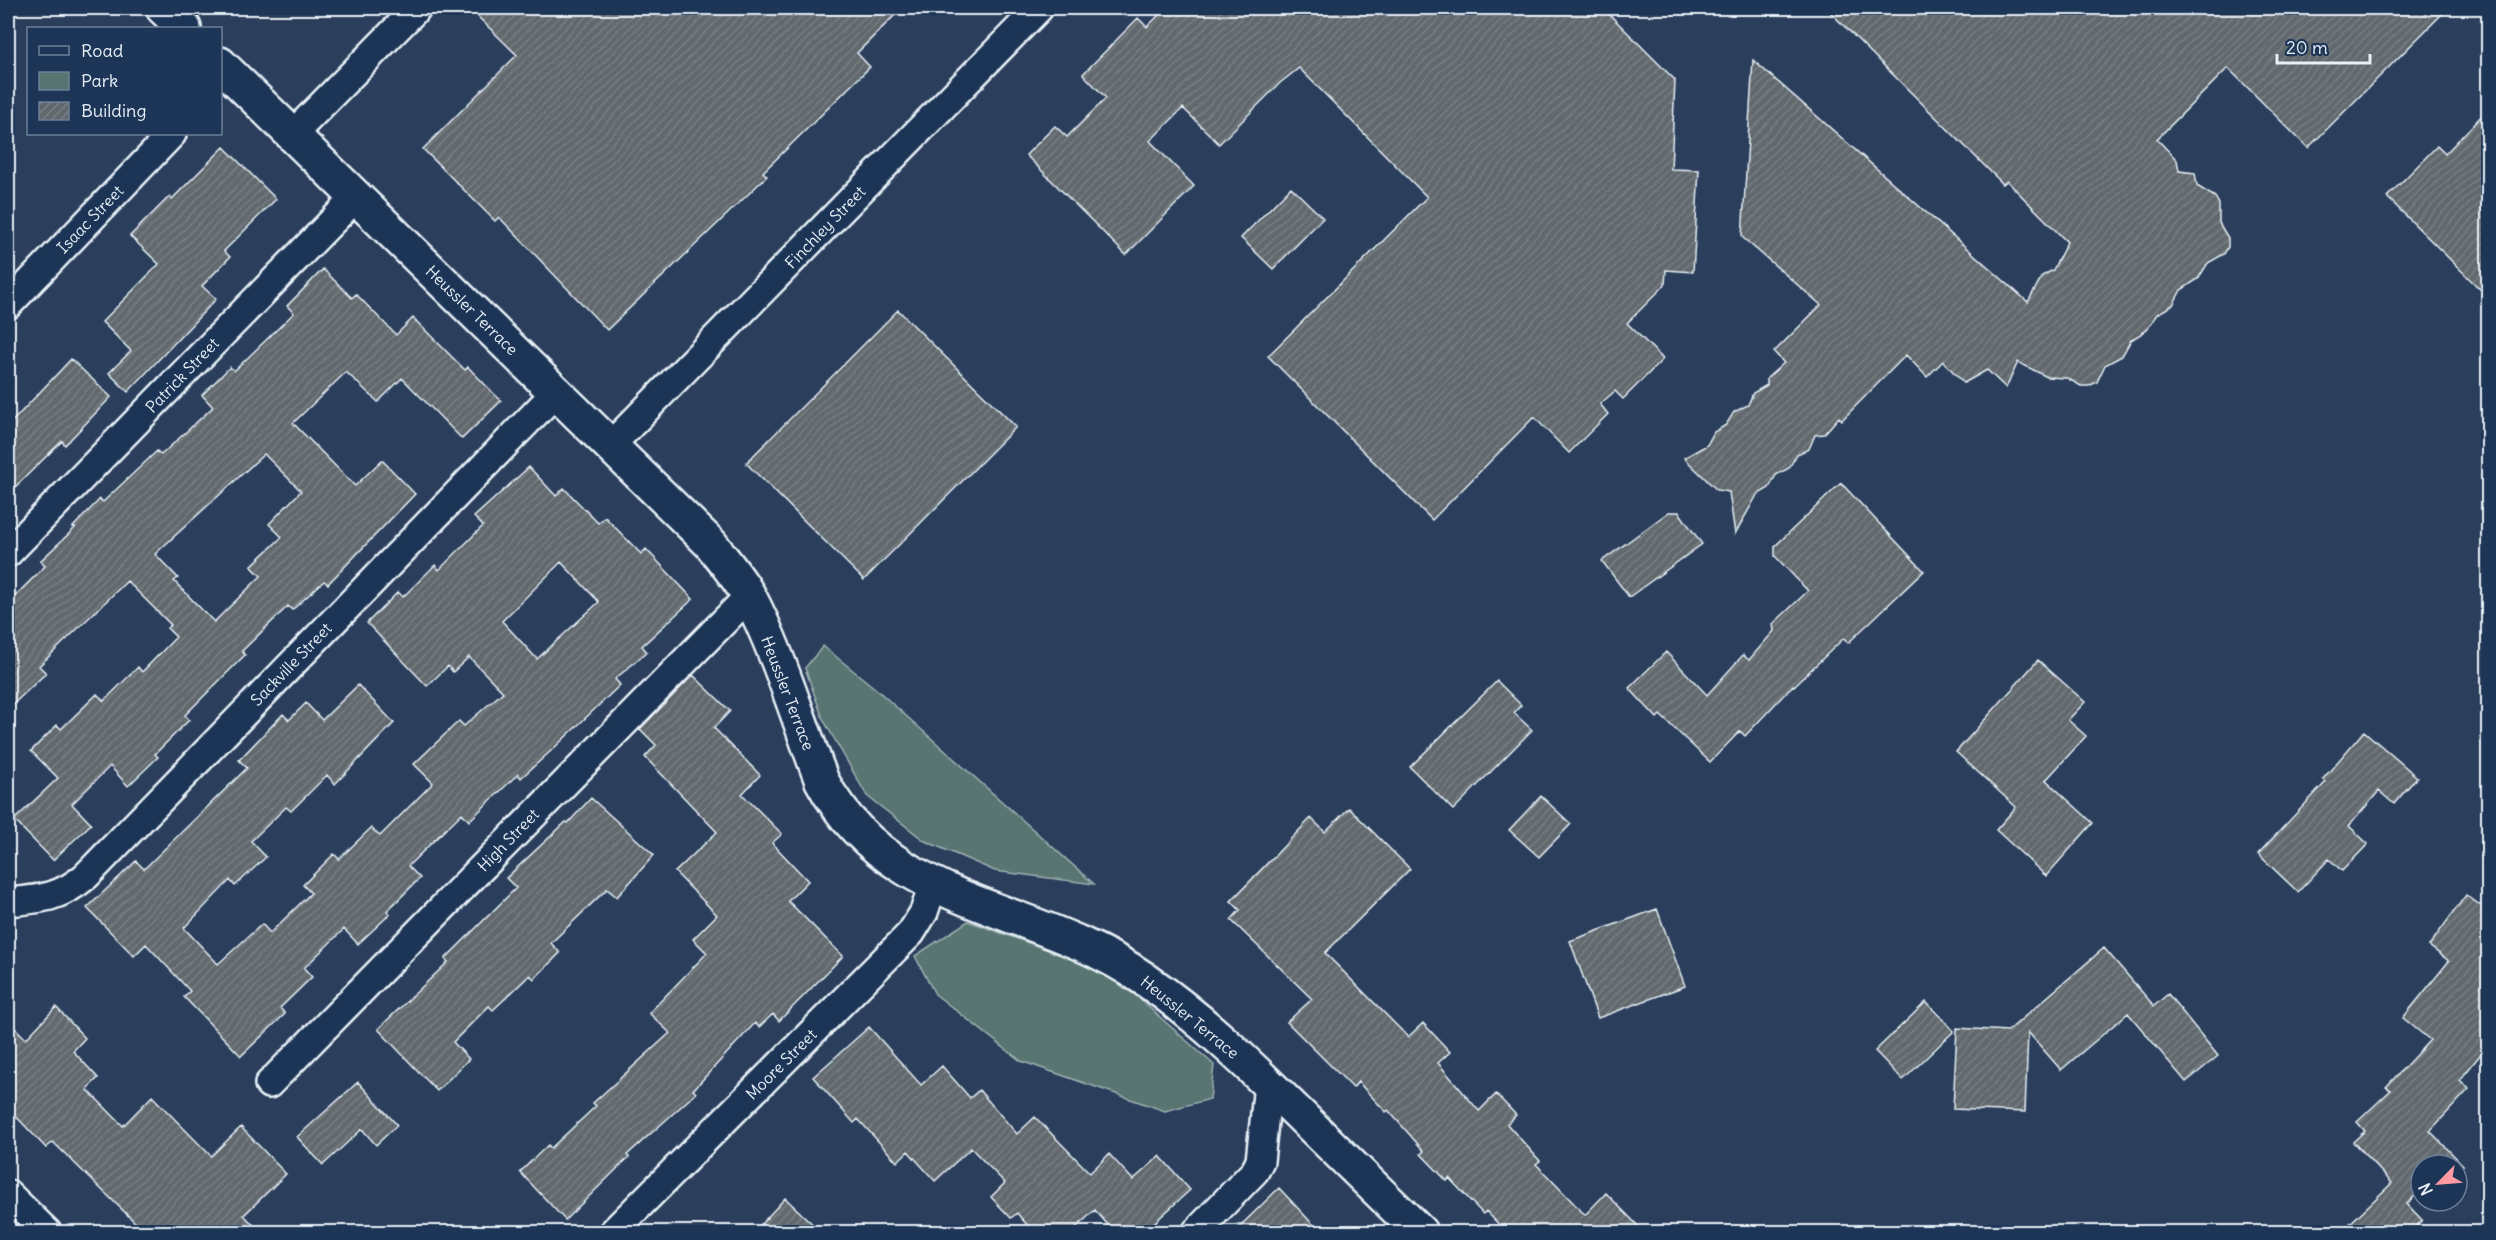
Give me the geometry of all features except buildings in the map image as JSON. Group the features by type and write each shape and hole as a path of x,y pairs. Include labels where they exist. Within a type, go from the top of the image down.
{"street":[{"path":"163,8 183,27"},
{"path":"293,134 417,8"},
{"name":"Finchley Street","path":"610,446 1039,8"},
{"name":"Heussler Terrace","path":"224,74 293,134 711,544 732,570 748,596 762,626 822,781 835,805 872,845 892,861 933,885 1062,935 1140,976 1214,1032 1420,1233"},
{"name":"Isaac Street","path":"8,305 171,135"},
{"name":"Patrick Street","path":"8,553 356,197"},
{"name":"Sackville Street","path":"8,902 52,897 73,887 86,876 556,392"},
{"name":"High Street","path":"269,1084 748,596"},
{"name":"Moore Street","path":"613,1233 911,933 924,912 933,885"},
{"path":"1196,1233 1255,1171 1260,1161 1268,1084"},
{"path":"8,1194 47,1233"}],"green space":[{"path":"823,646 876,689 1094,884 995,871 925,841 867,796 823,719 805,668"},
{"path":"968,921 1109,972 1214,1065 1210,1099 1165,1111 1021,1061 935,994 915,956"}]}
